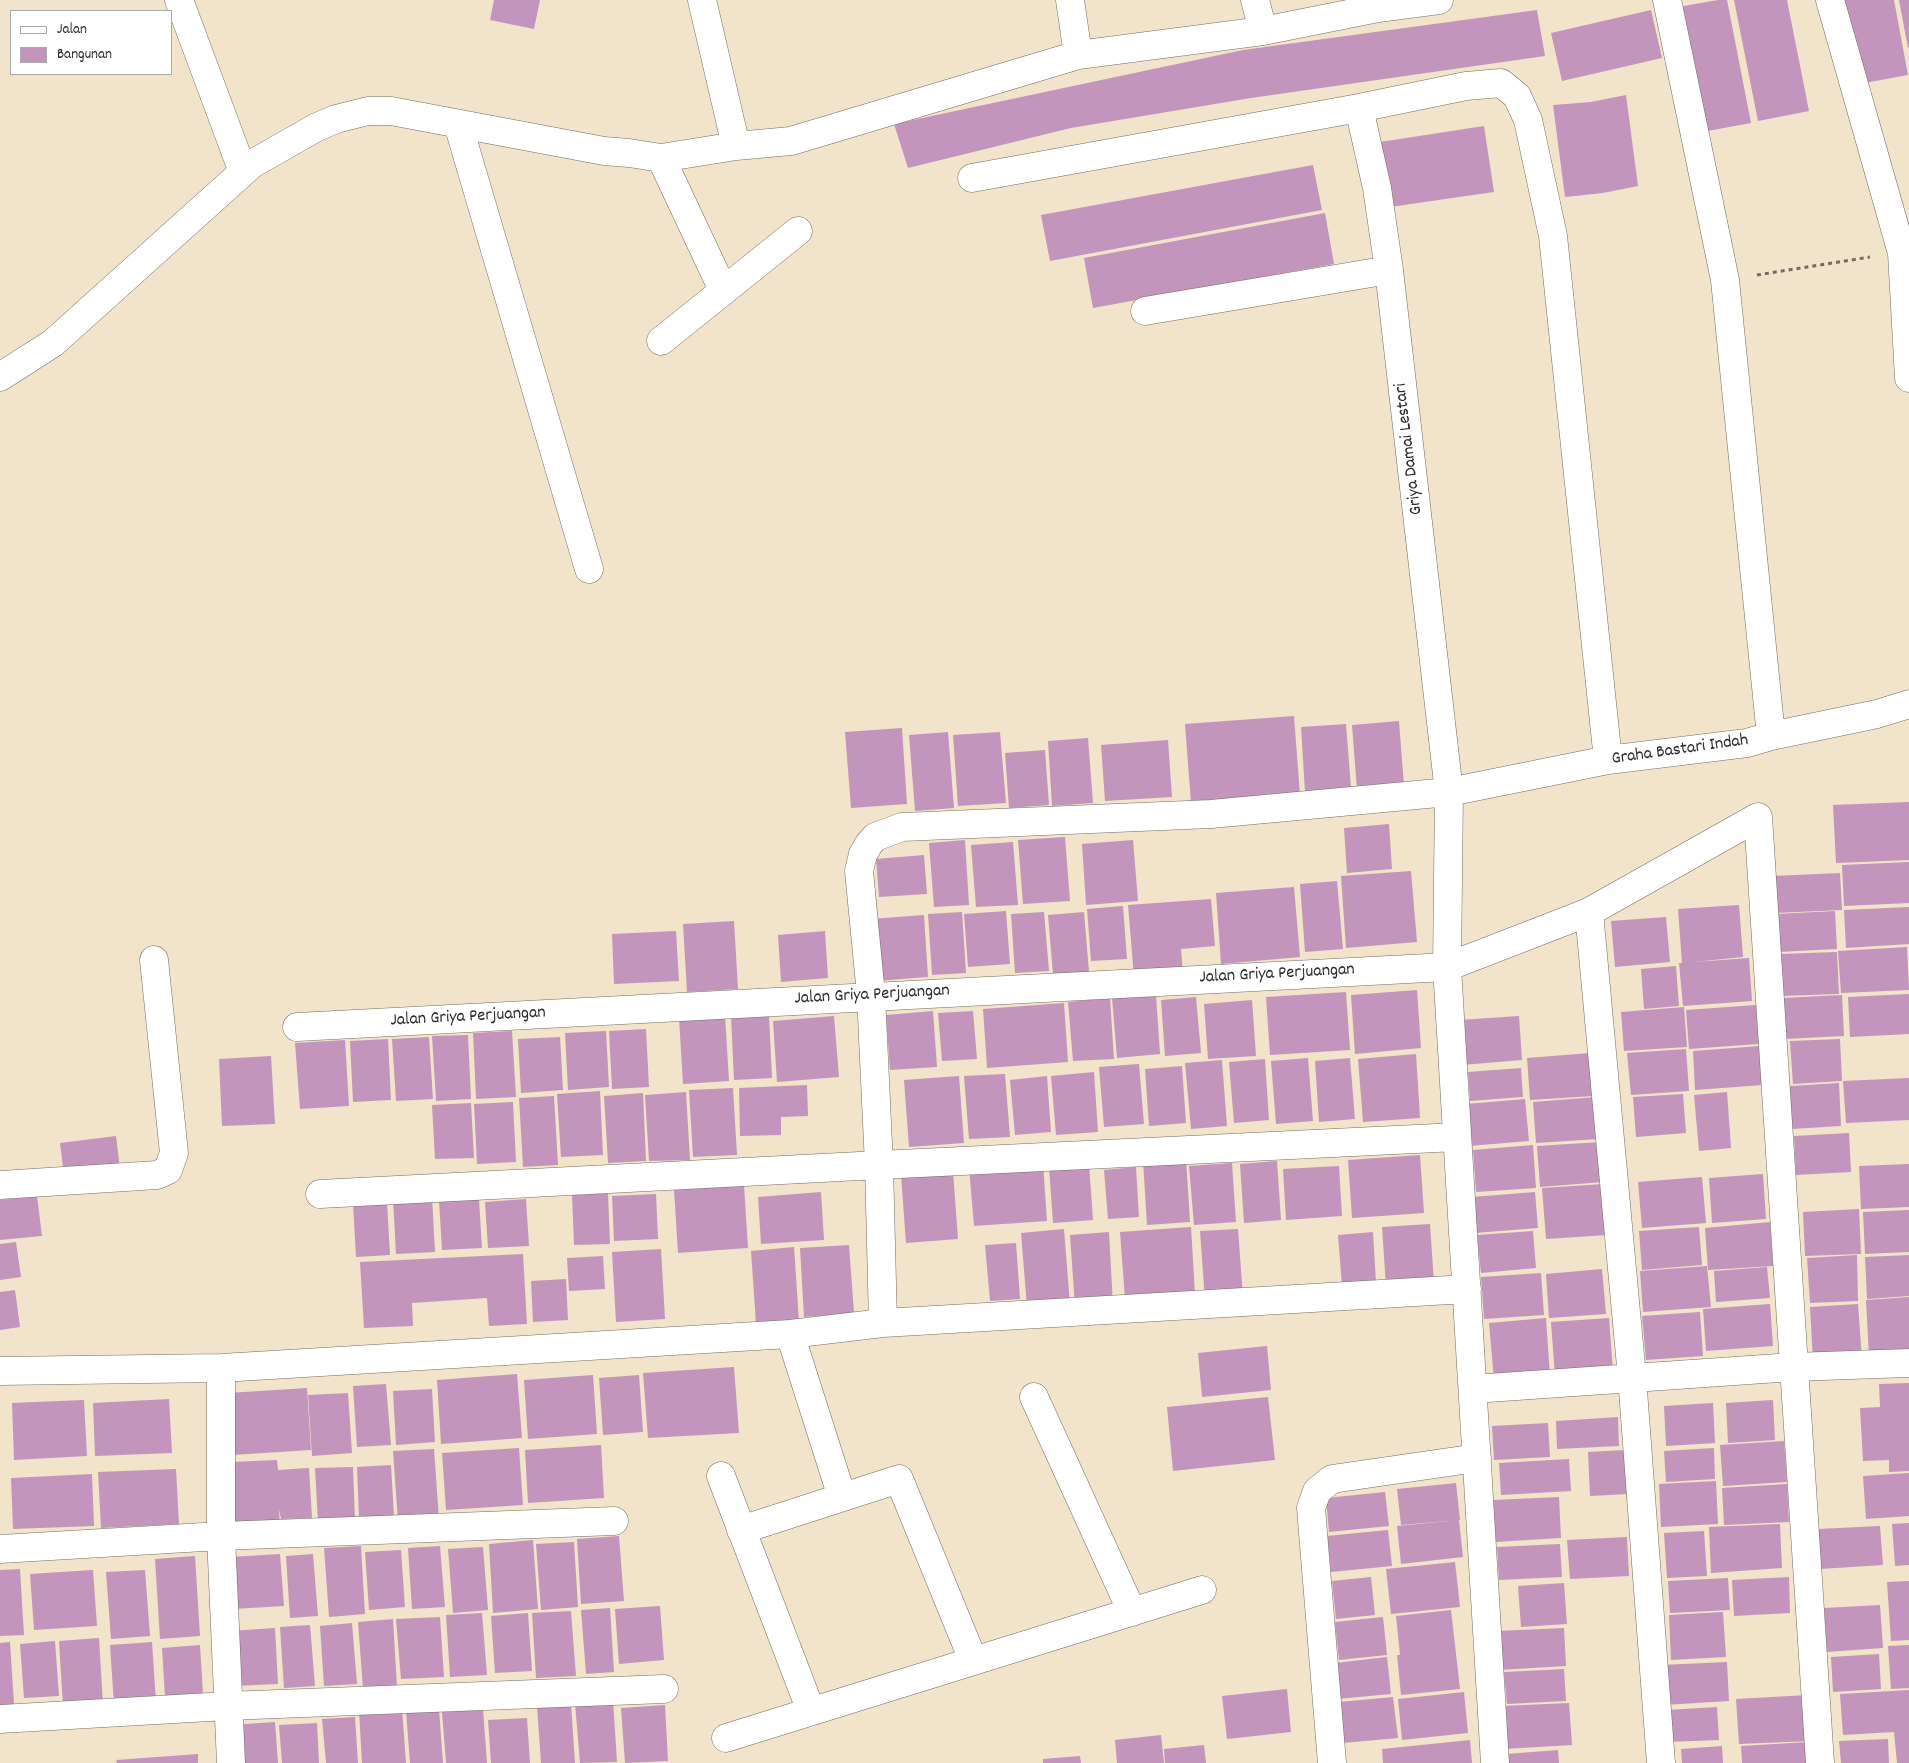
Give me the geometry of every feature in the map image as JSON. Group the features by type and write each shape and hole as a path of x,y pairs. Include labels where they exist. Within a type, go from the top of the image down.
{"street":[{"path":"179,0 243,172"},
{"path":"702,0 736,146"},
{"path":"1070,0 1078,55"},
{"path":"1255,0 1262,31"},
{"path":"0,377 53,343 252,164 317,127 336,119 368,111 391,111 604,151 661,158 736,146 791,141 1078,55 1262,31 1394,3 1439,0"},
{"path":"1667,0 1725,280 1771,736"},
{"path":"1830,0 1902,252 1909,378"},
{"path":"972,178 1359,108 1466,86 1501,83 1517,96 1528,120 1553,236 1608,760"},
{"name":"Griya Damai Lestari","path":"1359,108 1378,188 1389,270 1449,792 1447,967 1495,1763"},
{"path":"458,124 590,569"},
{"path":"661,158 724,290"},
{"path":"661,341 798,231"},
{"path":"1145,312 1389,270"},
{"name":"Graha Bastari Indah","path":"883,1323 879,1165 871,996 860,870 863,854 868,844 875,837 902,828 1211,814 1449,792 1608,760 1747,743 1771,736 1877,714 1909,704"},
{"name":"Jalan Griya Perjuangan","path":"297,1027 1447,967 1589,912 1758,817 1793,1367"},
{"path":"1589,912 1632,1377 1661,1763"},
{"path":"0,1185 157,1175 168,1170 174,1152 154,960"},
{"path":"320,1194 1457,1137"},
{"path":"0,1371 221,1368 790,1334 883,1323 1467,1289"},
{"path":"790,1334 842,1497"},
{"path":"1472,1389 1793,1367 1909,1363"},
{"path":"1793,1367 1820,1763"},
{"path":"221,1368 221,1536 231,1763"},
{"path":"1034,1397 1132,1612"},
{"path":"1332,1763 1311,1508 1317,1491 1332,1479 1477,1458"},
{"path":"721,1476 811,1711"},
{"path":"741,1530 899,1479 973,1660"},
{"path":"0,1549 221,1536 614,1521"},
{"path":"726,1738 1202,1590"},
{"path":"0,1719 227,1706 664,1690"}],"path":[{"path":"1725,280 1902,252"}],"building":[{"path":"494,0 540,0 534,29 490,20"},
{"path":"1727,0 1751,123 1702,132 1678,7"},
{"path":"1734,0 1787,0 1809,111 1758,121"},
{"path":"1843,0 1894,0 1908,75 1859,84"},
{"path":"1899,0 1909,0 1908,48"},
{"path":"1537,10 1545,56 1251,98 1071,128 908,168 894,124 1243,50"},
{"path":"1651,10 1662,58 1562,81 1551,33"},
{"path":"1626,95 1638,186 1603,193 1565,197 1553,105 1591,102"},
{"path":"1484,126 1494,192 1390,207 1380,142"},
{"path":"1313,165 1322,210 1050,261 1041,215"},
{"path":"1325,213 1334,264 1093,308 1084,258"},
{"path":"1294,716 1300,795 1191,803 1185,724"},
{"path":"1399,721 1404,786 1357,790 1352,725"},
{"path":"1346,724 1351,788 1305,792 1301,727"},
{"path":"902,728 907,804 851,808 845,732"},
{"path":"948,732 954,808 915,811 909,735"},
{"path":"1000,732 1006,803 958,806 953,735"},
{"path":"1088,738 1093,803 1052,806 1048,741"},
{"path":"1168,740 1172,797 1105,801 1101,745"},
{"path":"1045,750 1049,805 1009,808 1005,753"},
{"path":"1909,802 1909,860 1836,863 1833,805"},
{"path":"1389,824 1392,869 1347,873 1344,828"},
{"path":"1065,837 1070,901 1023,904 1018,840"},
{"path":"965,840 969,905 934,907 929,843"},
{"path":"1133,840 1138,901 1086,905 1082,844"},
{"path":"1013,842 1018,905 976,907 971,845"},
{"path":"924,855 927,894 879,897 876,859"},
{"path":"1909,862 1909,903 1844,906 1842,865"},
{"path":"1411,871 1417,942 1346,948 1341,876"},
{"path":"1840,873 1842,910 1775,913 1773,876"},
{"path":"1337,881 1343,949 1305,952 1300,884"},
{"path":"1294,887 1300,957 1221,964 1216,893"},
{"path":"1211,899 1215,946 1181,949 1183,973 1134,977 1128,905"},
{"path":"1739,905 1743,957 1694,962 1749,958 1752,1001 1683,1006 1679,963 1682,963 1678,909"},
{"path":"1123,906 1127,959 1091,961 1087,909"},
{"path":"1909,907 1909,944 1846,948 1844,910"},
{"path":"1006,911 1010,964 968,967 964,914"},
{"path":"1835,911 1837,949 1778,952 1776,914"},
{"path":"962,912 966,973 932,975 928,914"},
{"path":"1044,912 1049,971 1015,973 1011,914"},
{"path":"1084,912 1089,972 1053,974 1048,915"},
{"path":"924,915 928,977 876,981 871,919"},
{"path":"1666,917 1670,962 1615,967 1611,921"},
{"path":"734,921 738,989 687,992 683,924"},
{"path":"676,931 679,981 614,984 612,934"},
{"path":"825,931 828,978 781,982 778,935"},
{"path":"1907,947 1909,990 1841,993 1838,951"},
{"path":"1837,952 1839,994 1782,996 1780,954"},
{"path":"1676,966 1679,1006 1644,1009 1641,969"},
{"path":"1417,990 1421,1048 1355,1054 1351,995"},
{"path":"1346,992 1350,1050 1270,1055 1266,997"},
{"path":"1909,994 1909,1034 1850,1037 1848,997"},
{"path":"1156,995 1160,1054 1117,1058 1112,998"},
{"path":"1842,995 1844,1036 1785,1039 1783,998"},
{"path":"1196,997 1201,1053 1165,1056 1161,1000"},
{"path":"1110,998 1114,1059 1073,1061 1068,1002"},
{"path":"1252,1000 1256,1056 1208,1059 1204,1004"},
{"path":"1064,1003 1068,1062 987,1068 983,1009"},
{"path":"1756,1005 1759,1044 1689,1049 1686,1010"},
{"path":"1684,1007 1687,1047 1624,1051 1621,1012"},
{"path":"933,1011 937,1067 890,1070 886,1015"},
{"path":"973,1011 977,1059 942,1061 938,1013"},
{"path":"769,1014 772,1078 734,1080 731,1016"},
{"path":"725,1015 729,1081 683,1084 679,1018"},
{"path":"834,1016 839,1077 777,1082 773,1021"},
{"path":"1519,1016 1522,1060 1462,1065 1459,1020"},
{"path":"646,1029 649,1087 612,1089 609,1031"},
{"path":"512,1031 516,1097 476,1099 473,1033"},
{"path":"606,1031 609,1087 568,1090 565,1033"},
{"path":"468,1035 471,1099 436,1101 432,1036"},
{"path":"429,1037 433,1099 396,1101 392,1039"},
{"path":"560,1037 563,1090 521,1093 518,1039"},
{"path":"388,1039 391,1100 353,1102 350,1041"},
{"path":"1840,1039 1842,1081 1793,1084 1790,1041"},
{"path":"345,1040 349,1106 300,1109 295,1043"},
{"path":"1760,1046 1763,1085 1695,1090 1693,1051"},
{"path":"1686,1049 1689,1091 1631,1095 1627,1053"},
{"path":"1590,1053 1594,1096 1530,1100 1527,1058"},
{"path":"1416,1054 1420,1118 1363,1122 1358,1059"},
{"path":"271,1056 275,1124 222,1126 219,1059"},
{"path":"1308,1058 1313,1121 1276,1124 1271,1061"},
{"path":"1350,1058 1355,1119 1319,1122 1315,1061"},
{"path":"1265,1059 1269,1120 1234,1123 1229,1062"},
{"path":"1222,1060 1227,1126 1191,1129 1185,1063"},
{"path":"1139,1064 1144,1124 1104,1127 1099,1067"},
{"path":"1182,1066 1186,1123 1149,1126 1145,1069"},
{"path":"1521,1068 1523,1097 1470,1101 1468,1072"},
{"path":"1094,1072 1098,1132 1056,1135 1051,1076"},
{"path":"1005,1074 1010,1137 969,1139 964,1076"},
{"path":"959,1076 964,1143 909,1147 904,1080"},
{"path":"1047,1076 1051,1132 1015,1135 1010,1080"},
{"path":"1909,1078 1909,1120 1846,1123 1843,1081"},
{"path":"1839,1083 1841,1126 1792,1129 1790,1086"},
{"path":"807,1085 808,1116 781,1117 781,1135 740,1136 739,1088"},
{"path":"733,1088 737,1155 693,1157 689,1090"},
{"path":"600,1091 603,1155 561,1157 557,1094"},
{"path":"686,1092 690,1160 649,1161 645,1095"},
{"path":"1727,1092 1731,1148 1699,1151 1694,1095"},
{"path":"643,1093 646,1161 608,1163 604,1096"},
{"path":"1683,1094 1686,1133 1636,1137 1633,1097"},
{"path":"554,1096 558,1165 523,1167 519,1098"},
{"path":"1596,1097 1599,1139 1536,1143 1533,1102"},
{"path":"1525,1099 1529,1141 1469,1146 1466,1104"},
{"path":"513,1102 516,1162 477,1164 474,1104"},
{"path":"471,1103 474,1158 435,1159 432,1105"},
{"path":"1849,1133 1851,1172 1796,1175 1794,1136"},
{"path":"116,1136 121,1177 65,1183 60,1143"},
{"path":"1600,1142 1603,1182 1540,1187 1537,1146"},
{"path":"1533,1145 1536,1188 1476,1192 1473,1150"},
{"path":"1420,1155 1424,1213 1352,1218 1348,1160"},
{"path":"1186,1158 1190,1222 1147,1225 1143,1161"},
{"path":"1277,1161 1281,1220 1244,1223 1240,1164"},
{"path":"1043,1163 1047,1221 974,1226 969,1167"},
{"path":"1232,1163 1236,1222 1194,1225 1189,1166"},
{"path":"1089,1164 1093,1220 1053,1223 1049,1167"},
{"path":"1909,1164 1909,1207 1861,1209 1859,1166"},
{"path":"1339,1166 1342,1216 1286,1220 1283,1169"},
{"path":"1136,1167 1139,1217 1108,1219 1104,1170"},
{"path":"953,1171 958,1239 906,1243 901,1175"},
{"path":"1763,1174 1766,1219 1712,1223 1709,1178"},
{"path":"1702,1177 1706,1223 1642,1228 1638,1182"},
{"path":"1604,1184 1608,1235 1546,1239 1542,1188"},
{"path":"744,1185 748,1248 678,1253 674,1190"},
{"path":"821,1192 824,1240 761,1244 758,1197"},
{"path":"1535,1192 1538,1228 1475,1233 1472,1197"},
{"path":"608,1193 610,1244 574,1245 572,1195"},
{"path":"656,1194 658,1239 614,1241 612,1196"},
{"path":"37,1196 42,1236 0,1240 0,1200"},
{"path":"432,1196 435,1252 396,1254 393,1198"},
{"path":"479,1199 482,1248 442,1250 439,1201"},
{"path":"526,1199 529,1246 488,1248 485,1202"},
{"path":"387,1202 390,1255 356,1257 353,1204"},
{"path":"1859,1209 1861,1254 1805,1256 1803,1212"},
{"path":"1909,1210 1909,1252 1865,1254 1863,1212"},
{"path":"1770,1222 1773,1266 1708,1270 1705,1228"},
{"path":"1430,1224 1434,1283 1386,1286 1382,1227"},
{"path":"1191,1227 1195,1294 1125,1299 1120,1232"},
{"path":"1699,1227 1702,1265 1642,1270 1639,1231"},
{"path":"1064,1229 1070,1305 1027,1307 1021,1233"},
{"path":"1238,1229 1243,1297 1205,1300 1200,1231"},
{"path":"1533,1231 1536,1268 1481,1273 1477,1235"},
{"path":"1109,1232 1113,1305 1075,1307 1070,1235"},
{"path":"1373,1232 1376,1283 1342,1286 1338,1235"},
{"path":"16,1242 21,1277 0,1280 0,1244"},
{"path":"1016,1243 1020,1299 990,1301 985,1245"},
{"path":"849,1245 854,1313 804,1317 800,1248"},
{"path":"794,1247 799,1321 756,1324 751,1251"},
{"path":"661,1249 665,1319 616,1322 612,1252"},
{"path":"523,1254 527,1324 489,1326 487,1298 412,1303 413,1326 364,1328 360,1262"},
{"path":"1857,1255 1858,1301 1810,1303 1807,1258"},
{"path":"1909,1255 1909,1296 1867,1299 1865,1257"},
{"path":"603,1256 605,1289 569,1291 567,1258"},
{"path":"1707,1266 1711,1307 1643,1312 1640,1271"},
{"path":"1767,1267 1770,1298 1716,1302 1714,1271"},
{"path":"1602,1269 1606,1314 1549,1318 1546,1274"},
{"path":"1541,1273 1544,1315 1484,1319 1481,1277"},
{"path":"566,1279 568,1320 533,1322 531,1281"},
{"path":"15,1290 20,1327 0,1330 0,1292"},
{"path":"1909,1297 1909,1355 1869,1357 1866,1300"},
{"path":"1770,1304 1773,1346 1706,1351 1703,1309"},
{"path":"1858,1304 1862,1359 1813,1361 1810,1307"},
{"path":"1700,1312 1703,1356 1646,1360 1642,1316"},
{"path":"1546,1318 1550,1376 1494,1380 1489,1323"},
{"path":"1609,1318 1613,1372 1555,1376 1551,1322"},
{"path":"1267,1346 1271,1390 1202,1397 1198,1353"},
{"path":"734,1367 739,1433 648,1438 643,1373"},
{"path":"517,1374 522,1438 441,1444 437,1380"},
{"path":"593,1375 597,1434 528,1439 524,1380"},
{"path":"639,1375 643,1432 603,1435 599,1378"},
{"path":"1909,1383 1909,1471 1889,1472 1889,1460 1863,1461 1860,1408 1880,1407 1879,1384"},
{"path":"386,1384 391,1445 357,1447 353,1386"},
{"path":"307,1388 311,1450 232,1455 228,1393"},
{"path":"432,1389 435,1442 396,1445 393,1391"},
{"path":"348,1393 352,1453 312,1456 308,1395"},
{"path":"1268,1397 1275,1460 1173,1471 1167,1407"},
{"path":"169,1399 172,1453 95,1456 93,1403"},
{"path":"84,1400 87,1456 14,1460 12,1403"},
{"path":"1773,1400 1775,1440 1728,1443 1726,1403"},
{"path":"1713,1403 1715,1443 1666,1446 1664,1406"},
{"path":"1618,1417 1619,1446 1557,1449 1556,1421"},
{"path":"1548,1423 1550,1457 1494,1460 1492,1426"},
{"path":"1784,1441 1787,1482 1723,1486 1720,1445"},
{"path":"601,1445 604,1498 528,1503 525,1450"},
{"path":"519,1448 523,1505 446,1510 442,1453"},
{"path":"1714,1448 1715,1479 1666,1482 1664,1451"},
{"path":"434,1449 439,1519 398,1522 393,1451"},
{"path":"1625,1450 1628,1494 1590,1496 1588,1452"},
{"path":"1569,1459 1571,1491 1501,1495 1499,1463"},
{"path":"277,1460 278,1470 309,1468 312,1518 281,1519 279,1509 280,1526 234,1528 231,1462"},
{"path":"391,1465 394,1516 359,1518 357,1467"},
{"path":"353,1467 355,1520 318,1522 315,1468"},
{"path":"176,1469 179,1524 101,1528 98,1472"},
{"path":"1909,1473 1909,1516 1866,1519 1863,1476"},
{"path":"92,1474 94,1526 13,1529 11,1478"},
{"path":"1716,1481 1718,1524 1661,1527 1659,1484"},
{"path":"1456,1483 1460,1520 1401,1525 1397,1489"},
{"path":"1787,1484 1789,1522 1724,1525 1722,1488"},
{"path":"1385,1492 1389,1526 1329,1532 1326,1498"},
{"path":"1559,1497 1561,1538 1495,1542 1493,1500"},
{"path":"1459,1520 1463,1557 1401,1564 1397,1526"},
{"path":"1909,1523 1909,1565 1895,1566 1892,1524"},
{"path":"1780,1524 1782,1568 1711,1573 1709,1527"},
{"path":"1880,1526 1883,1565 1820,1569 1818,1529"},
{"path":"1388,1530 1392,1566 1331,1572 1327,1536"},
{"path":"1704,1531 1707,1576 1667,1578 1664,1533"},
{"path":"619,1536 624,1601 581,1604 577,1539"},
{"path":"1627,1537 1629,1576 1570,1579 1567,1540"},
{"path":"533,1540 538,1609 493,1613 489,1544"},
{"path":"574,1542 578,1607 541,1610 536,1544"},
{"path":"1560,1544 1562,1577 1499,1580 1497,1547"},
{"path":"361,1546 365,1614 329,1617 324,1548"},
{"path":"440,1546 445,1607 412,1609 408,1548"},
{"path":"483,1547 488,1610 453,1613 448,1549"},
{"path":"401,1550 405,1607 369,1610 365,1552"},
{"path":"280,1554 284,1606 233,1609 230,1557"},
{"path":"313,1554 318,1616 290,1618 286,1556"},
{"path":"195,1556 200,1636 160,1639 155,1559"},
{"path":"1455,1562 1460,1607 1391,1614 1386,1569"},
{"path":"20,1569 24,1635 0,1636 0,1570"},
{"path":"93,1570 97,1626 34,1630 30,1574"},
{"path":"145,1570 150,1636 111,1639 106,1572"},
{"path":"1371,1577 1375,1615 1336,1619 1332,1581"},
{"path":"1789,1577 1790,1613 1734,1616 1732,1580"},
{"path":"1728,1578 1730,1610 1670,1613 1668,1581"},
{"path":"1909,1581 1909,1640 1891,1641 1887,1582"},
{"path":"1564,1583 1567,1624 1521,1627 1518,1586"},
{"path":"1880,1605 1883,1648 1827,1652 1824,1608"},
{"path":"660,1606 664,1660 619,1664 615,1609"},
{"path":"610,1608 614,1672 586,1674 581,1610"},
{"path":"1451,1610 1460,1689 1401,1695 1397,1655 1400,1655 1396,1616"},
{"path":"571,1611 576,1676 536,1678 532,1613"},
{"path":"1723,1612 1726,1657 1671,1660 1669,1615"},
{"path":"482,1613 487,1675 450,1677 446,1615"},
{"path":"528,1613 532,1671 495,1673 491,1616"},
{"path":"440,1617 444,1677 401,1679 396,1619"},
{"path":"1383,1617 1387,1655 1339,1660 1335,1622"},
{"path":"393,1619 397,1687 363,1689 358,1622"},
{"path":"352,1623 357,1684 324,1686 320,1626"},
{"path":"310,1625 315,1686 284,1688 280,1627"},
{"path":"275,1628 278,1684 234,1686 230,1631"},
{"path":"1564,1628 1566,1666 1499,1670 1498,1631"},
{"path":"99,1638 103,1705 63,1707 59,1641"},
{"path":"55,1641 59,1696 24,1698 20,1644"},
{"path":"10,1642 14,1704 0,1705 0,1643"},
{"path":"152,1642 156,1702 114,1705 110,1645"},
{"path":"200,1645 203,1694 165,1697 162,1648"},
{"path":"1909,1645 1909,1688 1891,1689 1888,1646"},
{"path":"1879,1654 1881,1689 1833,1692 1831,1657"},
{"path":"1387,1657 1391,1694 1338,1699 1335,1663"},
{"path":"1727,1662 1729,1701 1664,1705 1661,1665"},
{"path":"1564,1669 1566,1701 1507,1704 1504,1672"},
{"path":"1287,1689 1291,1732 1227,1739 1222,1696"},
{"path":"1909,1690 1909,1763 1897,1763 1894,1732 1843,1735 1840,1694"},
{"path":"1464,1692 1468,1733 1402,1740 1398,1699"},
{"path":"1808,1695 1811,1741 1739,1744 1736,1699"},
{"path":"1393,1697 1398,1738 1343,1743 1339,1702"},
{"path":"613,1700 617,1762 580,1763 575,1703"},
{"path":"1569,1703 1572,1745 1504,1749 1502,1706"},
{"path":"571,1704 575,1763 541,1763 537,1706"},
{"path":"665,1705 668,1761 625,1763 621,1708"},
{"path":"1717,1707 1719,1740 1668,1742 1667,1710"},
{"path":"402,1708 406,1763 362,1763 359,1711"},
{"path":"439,1709 443,1763 410,1763 406,1711"},
{"path":"483,1709 487,1763 446,1763 442,1712"},
{"path":"355,1717 358,1763 326,1763 322,1719"},
{"path":"527,1718 530,1763 491,1763 488,1720"},
{"path":"275,1722 278,1763 233,1763 230,1725"},
{"path":"317,1723 319,1763 282,1763 279,1725"},
{"path":"1161,1735 1164,1763 1117,1763 1115,1740"},
{"path":"1888,1739 1889,1763 1841,1763 1839,1741"},
{"path":"1470,1740 1472,1763 1383,1763 1382,1749"},
{"path":"1808,1742 1809,1763 1742,1763 1741,1746"},
{"path":"1204,1745 1206,1763 1165,1763 1164,1749"},
{"path":"1722,1746 1723,1763 1682,1763 1681,1749"},
{"path":"1558,1750 1559,1763 1506,1763 1506,1754"},
{"path":"198,1754 198,1763 117,1763 116,1760"},
{"path":"1080,1756 1081,1763 1043,1763 1043,1759"}]}
